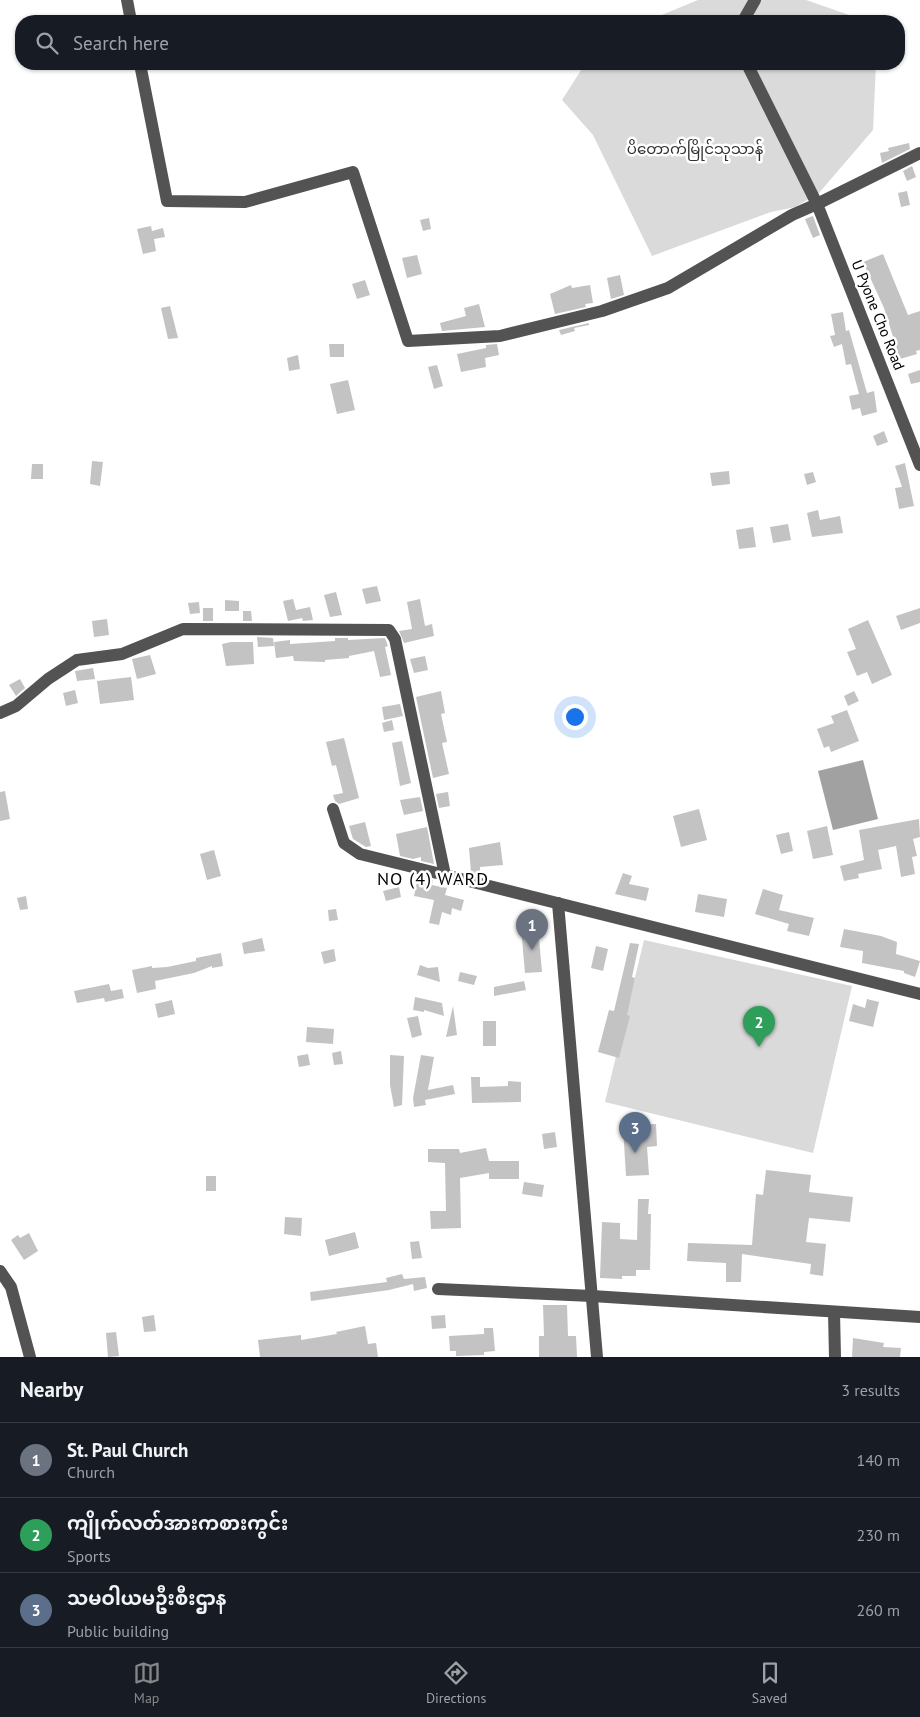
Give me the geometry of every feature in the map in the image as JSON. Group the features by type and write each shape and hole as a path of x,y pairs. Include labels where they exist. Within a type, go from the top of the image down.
{"street":[{"path":"127,0 130,15"},
{"path":"746,15 755,0"},
{"path":"141,70 167,201 245,202 353,172 408,341 500,336 602,311 668,288 792,215 920,153"},
{"name":"U Pyone Cho Road","path":"751,70 817,204 920,465"},
{"path":"0,713 16,706 48,679 77,660 122,654 183,629 388,630 395,640 445,875"},
{"path":"333,809 344,843 360,854 920,994"},
{"path":"558,903 597,1357"},
{"path":"0,1271 11,1287 30,1357"},
{"path":"438,1289 592,1296 920,1317"},
{"path":"834,1312 835,1357"}],"green space":[{"path":"698,0 806,0 849,15 662,15"},
{"name":"ပိတောက်မြိုင်သုသာန်","path":"581,70 876,70 873,130 819,193 795,207 771,212 652,256 593,135 562,100"},
{"path":"644,940 852,986 813,1153 605,1102"}],"shaded area":[{"path":"863,760 878,819 833,830 818,771"}],"building":[{"path":"909,143 910,149 882,163 880,153 889,151 888,148"},
{"path":"912,166 916,177 907,181 903,171"},
{"path":"907,191 910,205 901,207 898,193"},
{"path":"813,216 820,235 813,238 805,219"},
{"path":"429,218 431,229 423,231 420,220"},
{"path":"151,226 152,231 163,228 165,237 154,239 156,251 143,254 137,229"},
{"path":"883,254 908,315 920,311 920,350 916,351 917,354 900,359 884,308 863,262"},
{"path":"417,255 422,274 407,278 402,258"},
{"path":"620,275 624,295 611,299 607,278"},
{"path":"365,280 370,295 357,299 352,284"},
{"path":"571,285 572,288 590,285 593,303 585,304 586,307 555,314 550,294"},
{"path":"479,304 485,327 442,331 440,323 466,316 464,308"},
{"path":"170,306 178,338 168,339 161,308"},
{"path":"843,312 846,331 849,330 867,393 874,391 877,412 862,416 860,408 852,410 849,396 859,394 851,364 846,365 842,344 834,347 830,336 835,335 831,314"},
{"path":"589,323 589,325 574,328 575,331 561,335 559,330"},
{"path":"329,344 344,344 344,357 330,357"},
{"path":"497,344 499,355 485,358 486,367 461,372 457,354 486,348 486,345"},
{"path":"298,355 300,369 289,371 287,358"},
{"path":"437,365 443,386 434,389 428,367"},
{"path":"920,370 920,382 911,384 908,374"},
{"path":"348,380 355,410 337,414 330,384"},
{"path":"884,431 888,442 877,446 873,436"},
{"path":"92,461 103,462 100,486 90,484"},
{"path":"905,463 914,506 899,509 895,488 902,487 895,466"},
{"path":"32,464 43,464 43,479 31,479"},
{"path":"729,471 730,484 712,486 710,473"},
{"path":"813,472 816,482 807,485 804,474"},
{"path":"818,510 820,520 840,516 843,533 812,537 807,513"},
{"path":"788,524 791,540 773,543 770,527"},
{"path":"753,527 756,547 739,549 736,530"},
{"path":"377,586 381,601 366,604 362,589"},
{"path":"336,592 342,615 330,617 324,595"},
{"path":"293,599 296,610 310,607 313,620 303,621 302,618 288,621 283,601"},
{"path":"420,599 425,626 432,624 434,636 404,643 399,631 412,629 407,602"},
{"path":"225,600 239,601 239,611 225,611"},
{"path":"199,602 200,613 190,614 188,603"},
{"path":"203,608 213,608 213,621 203,621"},
{"path":"920,608 920,623 901,630 896,616"},
{"path":"243,611 251,611 252,621 243,621"},
{"path":"107,619 109,635 94,637 92,621"},
{"path":"868,620 892,675 872,684 867,672 857,676 847,652 856,649 848,629"},
{"path":"257,637 273,638 274,646 258,647"},
{"path":"335,638 348,638 348,640 385,638 388,646 385,647 391,675 380,677 374,651 349,656 349,658 325,660 325,662 294,661 293,656 276,658 274,642 290,640 290,644 335,641"},
{"path":"253,642 254,664 226,666 222,644"},
{"path":"150,655 156,674 137,679 132,659"},
{"path":"425,656 428,670 414,673 410,659"},
{"path":"93,668 95,679 77,681 75,671"},
{"path":"131,677 134,700 100,704 97,681"},
{"path":"20,679 25,688 16,696 9,685"},
{"path":"75,690 78,703 66,706 63,693"},
{"path":"441,691 445,713 441,714 447,742 442,743 449,774 433,778 416,697"},
{"path":"854,691 859,701 848,706 844,696"},
{"path":"400,704 403,716 384,720 382,707"},
{"path":"847,710 859,741 831,752 829,746 824,748 817,729 834,723 831,716"},
{"path":"392,720 394,730 384,732 382,723"},
{"path":"344,738 359,798 339,804 335,801 333,795 343,793 336,765 332,766 326,742"},
{"path":"402,741 411,783 400,786 392,743"},
{"path":"5,791 10,819 0,821 0,792"},
{"path":"448,792 450,806 439,808 436,794"},
{"path":"420,797 423,811 404,815 400,800"},
{"path":"699,809 707,840 681,847 673,816"},
{"path":"919,819 920,837 913,839 917,856 912,857 915,874 901,877 896,846 878,850 882,869 858,874 859,878 844,881 840,866 864,860 859,830"},
{"path":"365,822 371,846 366,847 353,839 349,826"},
{"path":"827,826 833,855 813,859 807,831"},
{"path":"427,827 434,864 421,861 421,857 413,859 400,856 396,834"},
{"path":"789,832 793,851 781,854 776,835"},
{"path":"500,842 503,865 480,867 480,875 471,873 469,848"},
{"path":"214,850 221,876 207,880 200,854"},
{"path":"623,873 632,876 629,884 649,888 646,901 615,894"},
{"path":"418,877 433,880 432,885 447,888 445,895 464,900 461,911 452,908 451,915 442,912 439,925 429,923 434,900 414,896"},
{"path":"399,887 401,897 386,901 383,891"},
{"path":"763,889 783,895 779,910 814,918 809,936 787,931 789,924 755,914"},
{"path":"698,894 727,899 724,917 695,912"},
{"path":"26,896 28,909 20,910 17,898"},
{"path":"336,909 338,920 329,921 328,910"},
{"path":"538,927 542,972 525,973 521,928"},
{"path":"844,929 881,936 897,942 896,954 920,961 915,977 904,973 904,971 862,963 863,951 840,947"},
{"path":"262,938 265,951 244,954 242,943"},
{"path":"630,943 639,944 632,977 635,978 627,1015 630,1016 619,1058 598,1052 609,1010 614,1011"},
{"path":"596,946 608,949 603,971 591,968"},
{"path":"334,949 336,961 324,964 321,952"},
{"path":"221,953 223,966 212,968 212,966 194,973 155,981 156,989 137,993 132,970 152,966 152,968 167,967"},
{"path":"420,965 428,968 438,967 440,982 417,975"},
{"path":"460,972 477,976 474,985 458,981"},
{"path":"524,981 526,990 494,996 494,987"},
{"path":"109,984 111,991 122,989 124,998 105,1002 104,998 77,1003 74,991"},
{"path":"415,997 442,1003 444,1016 424,1010 424,1012 413,1010"},
{"path":"867,999 879,1002 873,1027 849,1021 853,1004 865,1008"},
{"path":"172,1000 175,1014 158,1018 155,1004"},
{"path":"453,1006 457,1035 446,1037"},
{"path":"418,1016 422,1035 412,1038 407,1018"},
{"path":"483,1021 496,1021 496,1046 483,1046"},
{"path":"307,1027 334,1029 333,1044 306,1042"},
{"path":"341,1051 343,1064 334,1065 332,1053"},
{"path":"308,1054 310,1065 299,1067 297,1056"},
{"path":"390,1055 404,1056 402,1105 394,1107 390,1085"},
{"path":"421,1055 434,1057 428,1090 453,1085 455,1094 425,1100 426,1105 414,1107 413,1098"},
{"path":"471,1077 480,1077 480,1087 508,1086 508,1081 521,1082 521,1102 472,1103"},
{"path":"656,1124 657,1146 647,1147 649,1175 626,1176 623,1126"},
{"path":"555,1132 557,1147 544,1149 542,1134"},
{"path":"486,1148 489,1161 519,1161 519,1179 489,1179 489,1173 460,1178 461,1228 431,1229 430,1211 446,1211 445,1163 428,1162 428,1149 459,1149 460,1153"},
{"path":"766,1170 811,1175 809,1192 853,1197 850,1222 809,1218 806,1242 826,1244 823,1276 810,1274 811,1264 742,1254 741,1282 726,1282 726,1263 687,1261 688,1243 752,1245 756,1194 763,1195"},
{"path":"206,1176 216,1176 216,1191 206,1191"},
{"path":"524,1182 544,1185 542,1197 522,1194"},
{"path":"638,1199 649,1199 648,1214 651,1214 650,1270 636,1270 636,1276 622,1276 622,1279 600,1278 602,1222 620,1223 620,1239 637,1240"},
{"path":"285,1217 302,1218 301,1236 284,1234"},
{"path":"355,1232 359,1248 329,1256 325,1240"},
{"path":"29,1233 38,1251 24,1260 11,1240 18,1235 20,1238"},
{"path":"419,1241 422,1258 412,1259 410,1242"},
{"path":"402,1274 404,1279 425,1277 427,1288 414,1291 413,1284 389,1290 311,1301 310,1292 387,1282 386,1278"},
{"path":"543,1305 567,1305 568,1336 576,1336 577,1357 539,1357 539,1336 544,1336"},
{"path":"154,1315 156,1331 144,1332 142,1317"},
{"path":"445,1315 446,1328 432,1329 431,1316"},
{"path":"365,1326 368,1344 376,1343 378,1357 260,1357 258,1340 301,1335 301,1340 337,1334 336,1332"},
{"path":"484,1328 493,1328 495,1351 484,1352 484,1355 456,1356 456,1351 450,1351 449,1336 484,1334"},
{"path":"116,1332 119,1356 108,1357 106,1333"},
{"path":"853,1338 884,1343 883,1347 901,1348 900,1357 852,1357"}],"place":[{"name":"St. Paul Church","path":"532,950"},
{"name":"ကျိုက်လတ်အားကစားကွင်း","path":"759,1047"},
{"name":"သမဝါယမဦးစီးဌာန","path":"635,1153"}],"district":[{"name":"NO (4) WARD","path":"433,879"}]}
